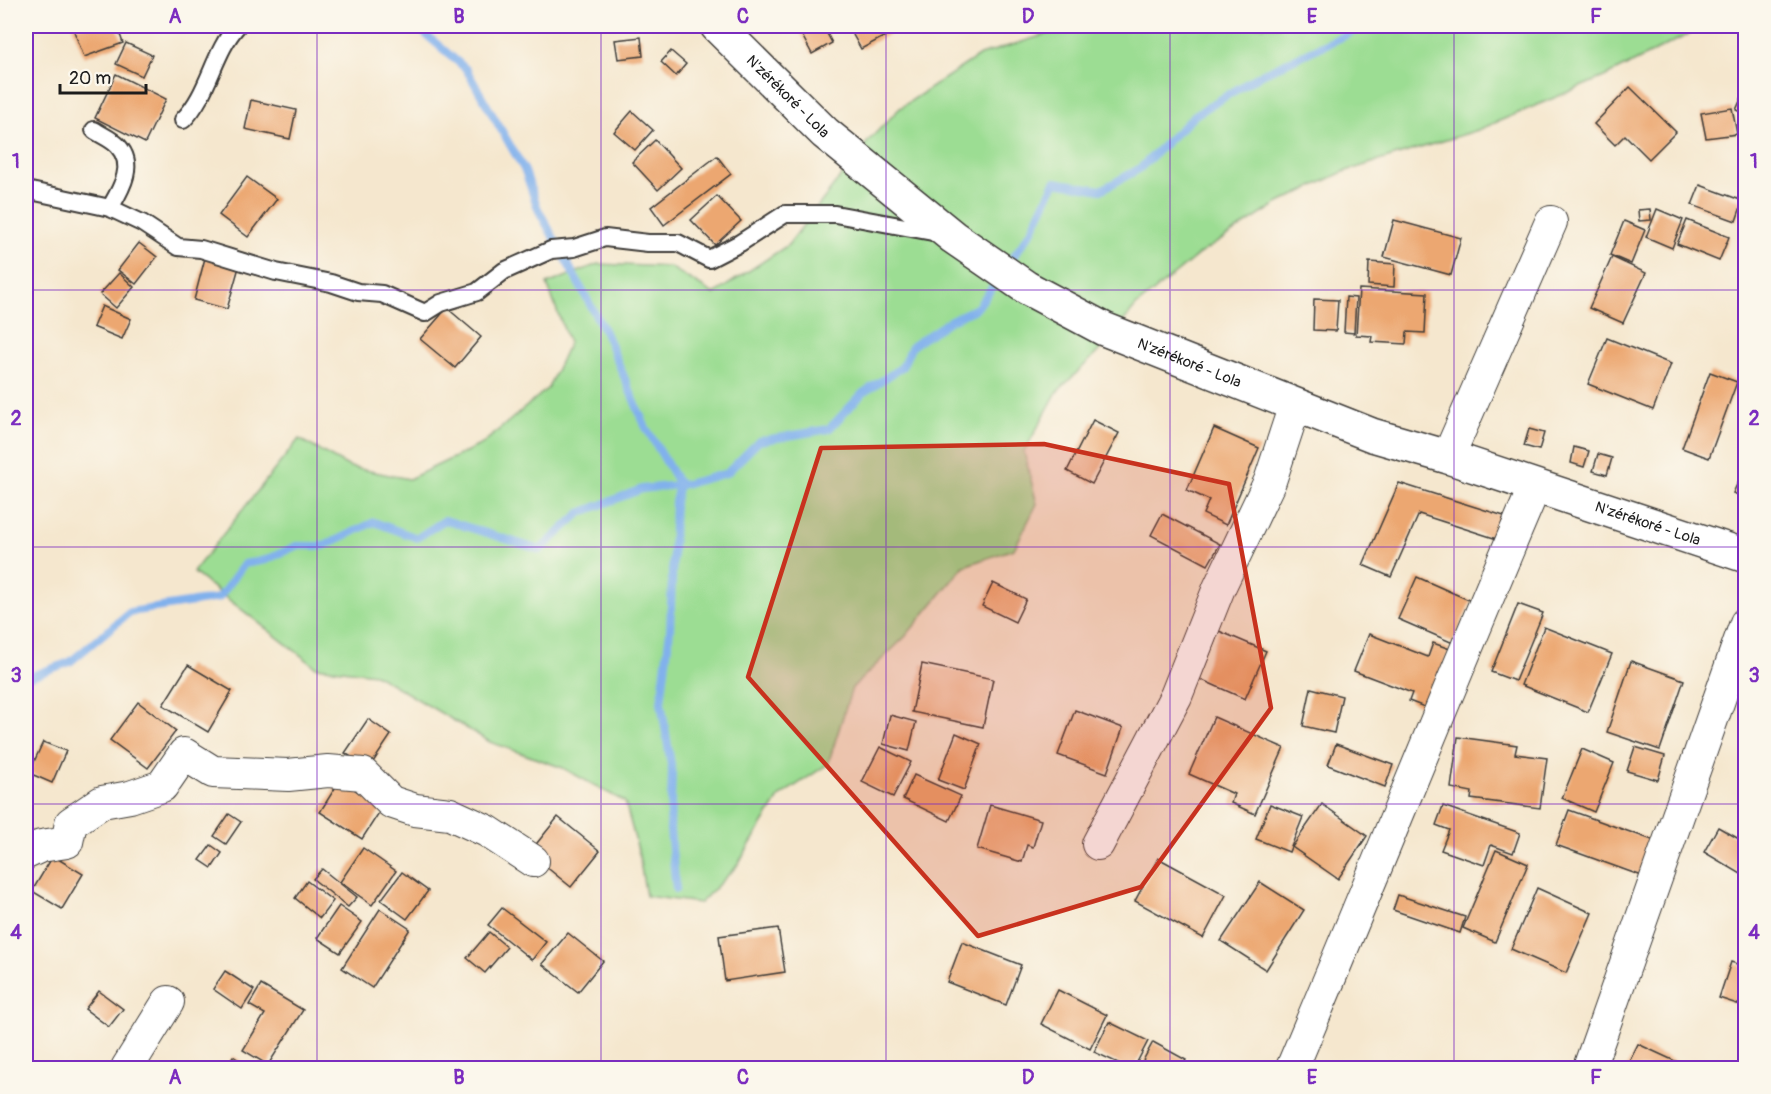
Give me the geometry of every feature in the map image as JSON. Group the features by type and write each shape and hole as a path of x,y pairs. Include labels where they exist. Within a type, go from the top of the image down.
{"highway":[{"name":"N'zérékoré - Lola","path":"717,26 825,133 953,237 1027,288 1104,328 1372,435 1448,457 1746,556"}],"street":[{"path":"1448,457 1551,222"},
{"path":"1098,844 1176,696 1219,588 1269,482 1295,405"},
{"path":"1292,1068 1409,790 1472,632 1535,486"},
{"path":"1589,1068 1746,623"},
{"path":"26,853 40,846 67,842 71,823 102,802 130,797 162,786 184,754 213,772 288,775 328,771 363,774 391,802 416,810 450,814 487,831 533,861"},
{"path":"127,1068 168,1002"}],"lane":[{"path":"183,120 192,111 212,74 229,34 237,26"},
{"path":"94,130 117,145 127,160 124,183 110,208"},
{"path":"26,190 110,208 142,223 178,247 201,249 276,272 331,283 358,292 382,294 425,313 441,303 477,292 504,271 551,250 573,248 605,238 648,243 678,243 708,259 740,243 785,214 835,214 953,237"}],"highlighted area":[{"path":"1044,444 1229,484 1271,708 1141,887 978,936 748,677 821,448"}],"green space":[{"path":"1073,26 1705,26 1604,77 1478,130 1343,172 1277,204 1199,254 1137,305 1097,353 1057,392 1024,452 1037,504 1014,549 964,566 905,637 852,688 828,764 780,796 736,867 700,903 646,896 638,850 625,802 563,768 490,742 375,674 316,667 193,572 299,439 350,467 409,479 482,444 548,388 569,343 547,284 598,264 670,267 714,294 788,245 869,140 900,108 980,55"}],"building":[{"path":"72,26 117,26 123,43 84,57"},
{"path":"797,26 823,26 832,43 812,54"},
{"path":"848,26 904,26 861,49"},
{"path":"641,37 643,56 618,59 615,40"},
{"path":"126,43 152,55 142,76 116,64"},
{"path":"671,51 686,64 676,76 661,62"},
{"path":"116,74 166,99 145,143 95,118"},
{"path":"1630,87 1676,132 1649,159 1625,135 1615,145 1594,124"},
{"path":"1746,88 1746,115 1736,110"},
{"path":"251,100 296,110 290,139 245,129"},
{"path":"1732,108 1737,134 1706,138 1701,113"},
{"path":"632,111 653,130 635,150 614,132"},
{"path":"655,140 681,168 658,190 632,162"},
{"path":"717,156 731,174 664,225 651,207"},
{"path":"247,177 277,199 248,237 219,215"},
{"path":"1700,185 1743,201 1736,221 1692,205"},
{"path":"717,196 741,221 715,245 691,220"},
{"path":"1650,209 1651,220 1639,221 1638,210"},
{"path":"1657,209 1683,220 1672,248 1646,237"},
{"path":"1394,220 1461,238 1451,275 1384,257"},
{"path":"1687,220 1729,237 1719,261 1677,244"},
{"path":"1624,221 1645,230 1631,264 1610,255"},
{"path":"139,243 157,257 136,284 118,270"},
{"path":"1612,257 1646,273 1623,323 1589,308"},
{"path":"205,258 239,267 227,309 194,300"},
{"path":"1369,262 1395,264 1394,287 1368,285"},
{"path":"119,273 134,287 116,308 100,294"},
{"path":"1359,289 1427,293 1425,333 1407,332 1406,344 1371,342 1372,336 1356,335"},
{"path":"1346,297 1356,298 1354,333 1344,332"},
{"path":"1314,299 1338,300 1336,331 1313,330"},
{"path":"102,306 131,319 122,339 93,327"},
{"path":"447,308 481,337 455,368 420,339"},
{"path":"1607,338 1671,364 1653,410 1588,384"},
{"path":"1710,372 1737,382 1709,458 1682,448"},
{"path":"1093,420 1119,433 1092,484 1067,471"},
{"path":"1214,428 1259,448 1226,525 1203,514 1209,500 1187,490"},
{"path":"1529,429 1544,433 1539,450 1524,446"},
{"path":"1574,447 1589,451 1584,467 1571,463"},
{"path":"1598,454 1612,458 1607,475 1593,471"},
{"path":"1746,465 1746,498 1733,493"},
{"path":"1399,483 1504,516 1497,539 1419,514 1391,577 1363,565"},
{"path":"1162,514 1220,544 1208,565 1151,535"},
{"path":"1417,577 1471,601 1453,643 1398,619"},
{"path":"993,583 1026,599 1015,622 982,606"},
{"path":"1518,604 1543,613 1515,681 1491,672"},
{"path":"1544,627 1612,654 1588,712 1521,685"},
{"path":"1219,631 1266,651 1245,699 1200,679"},
{"path":"1369,634 1428,657 1433,643 1450,649 1427,708 1409,701 1412,693 1354,671"},
{"path":"1631,661 1684,680 1660,750 1607,732"},
{"path":"922,664 993,679 983,727 912,712"},
{"path":"188,665 232,691 208,732 163,705"},
{"path":"1311,688 1342,696 1334,733 1303,726"},
{"path":"138,702 176,731 148,768 110,740"},
{"path":"1075,710 1123,728 1107,773 1058,755"},
{"path":"890,715 916,722 909,751 883,744"},
{"path":"1214,717 1284,748 1255,814 1231,803 1234,794 1189,774"},
{"path":"368,719 391,735 369,768 345,753"},
{"path":"956,733 981,744 964,790 938,780"},
{"path":"1458,737 1517,745 1515,754 1547,758 1540,808 1471,799 1472,792 1451,788"},
{"path":"43,742 66,751 52,783 29,773"},
{"path":"1336,744 1393,765 1385,787 1328,765"},
{"path":"880,747 911,762 893,797 862,782"},
{"path":"1635,747 1665,756 1658,780 1627,771"},
{"path":"1582,749 1614,763 1594,812 1562,798"},
{"path":"914,775 961,796 949,821 903,799"},
{"path":"340,780 382,808 362,839 320,812"},
{"path":"1270,804 1303,817 1289,852 1256,839"},
{"path":"1322,804 1367,836 1338,879 1292,847"},
{"path":"990,805 1041,820 1033,847 1027,845 1022,862 977,849"},
{"path":"1443,806 1520,833 1513,853 1491,845 1484,865 1441,850 1449,830 1436,825"},
{"path":"1569,810 1655,841 1642,876 1556,845"},
{"path":"229,814 241,822 226,844 214,836"},
{"path":"558,817 600,851 571,887 529,853"},
{"path":"1718,827 1746,843 1746,877 1704,852"},
{"path":"211,845 222,853 212,868 200,860"},
{"path":"363,848 396,871 372,905 340,882"},
{"path":"1496,850 1528,864 1495,942 1463,928"},
{"path":"53,856 83,874 62,909 32,891"},
{"path":"1158,858 1226,895 1203,938 1135,901"},
{"path":"322,869 357,897 348,907 313,879"},
{"path":"402,872 428,891 407,919 381,900"},
{"path":"307,881 333,901 320,918 295,898"},
{"path":"1260,882 1304,910 1266,970 1221,941"},
{"path":"1537,888 1592,913 1566,973 1511,949"},
{"path":"1398,895 1465,917 1460,933 1393,910"},
{"path":"339,906 362,922 340,953 317,938"},
{"path":"502,908 546,942 532,960 488,925"},
{"path":"380,909 410,929 372,988 342,968"},
{"path":"778,928 785,972 725,981 719,936"},
{"path":"489,932 507,947 485,973 467,958"},
{"path":"568,933 603,961 578,992 542,964"},
{"path":"962,942 1021,965 1006,1005 947,982"},
{"path":"1731,962 1746,967 1746,1007 1719,998"},
{"path":"225,971 254,990 242,1009 213,989"},
{"path":"261,985 303,1010 268,1065 243,1050 265,1014 249,1005"},
{"path":"1058,990 1107,1015 1090,1049 1041,1024"},
{"path":"99,991 123,1009 109,1027 85,1009"},
{"path":"1109,1022 1148,1041 1134,1068 1129,1068 1094,1052"},
{"path":"1153,1042 1186,1060 1181,1068 1139,1068"},
{"path":"1638,1044 1690,1068 1626,1068"},
{"path":"233,1056 251,1068 225,1068"}],"waterway":[{"path":"416,26 466,69 525,171 538,209 605,332 645,426 679,484 675,502 670,630 661,702 672,771 670,830 676,889"},
{"path":"1006,267 1031,232 1055,182 1101,190 1139,169 1195,115 1262,74 1365,26"},
{"path":"26,678 70,662 130,612 219,598 244,564 266,560 296,546 324,546 374,522 417,538 445,520 540,550 580,513 642,489 686,484 727,473 759,441 829,429 863,393 902,367 912,346 951,320 977,308 999,278"}]}
